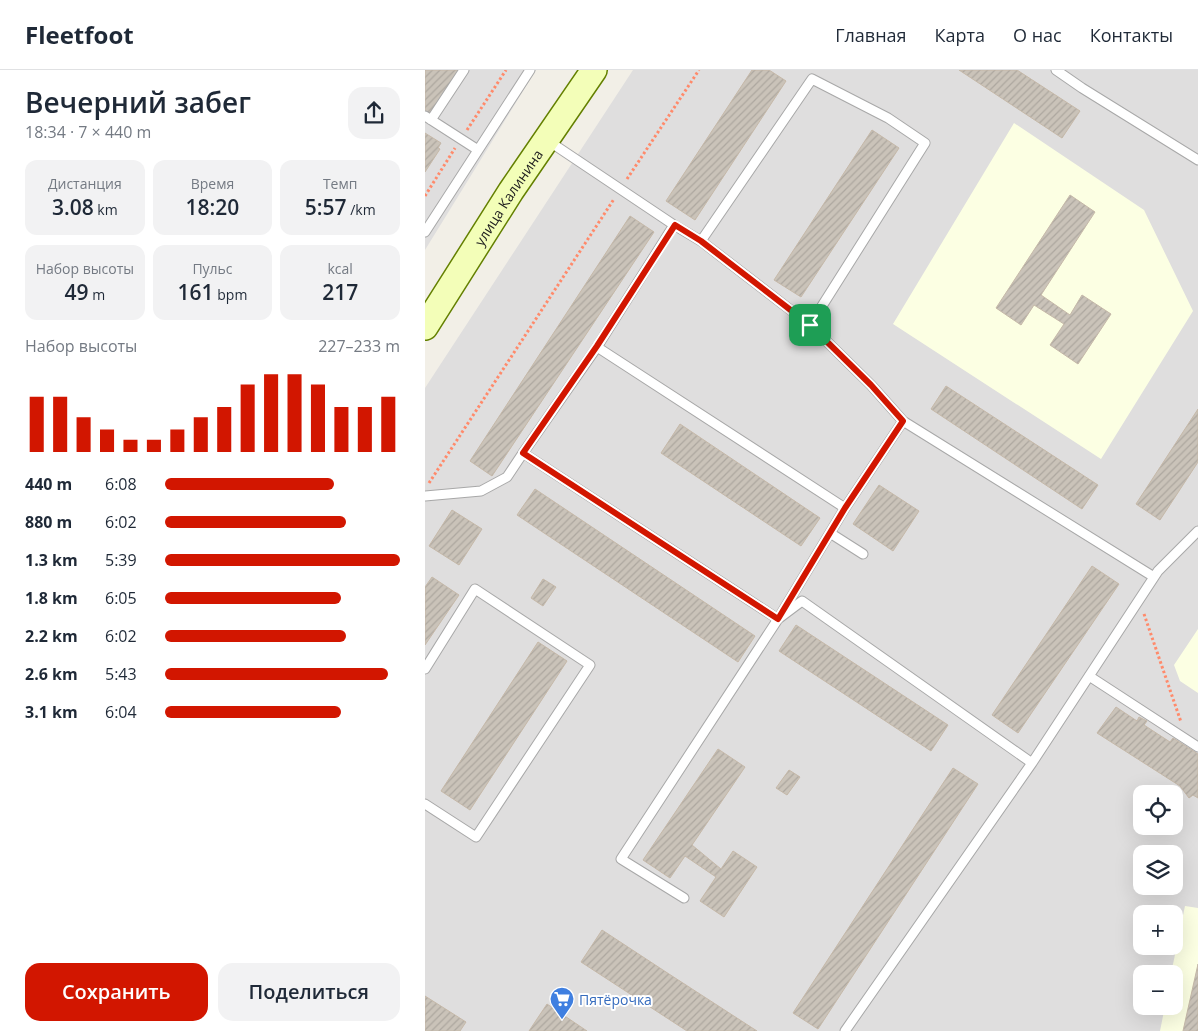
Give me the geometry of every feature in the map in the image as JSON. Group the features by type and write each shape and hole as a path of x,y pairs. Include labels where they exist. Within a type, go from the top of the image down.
{"street":[{"name":"улица Калинина","path":"425,326 511,191 594,70"}],"lane":[{"path":"464,70 428,118 478,150"},
{"path":"425,232 530,70"},
{"path":"1056,70 1198,160"},
{"path":"701,241 812,79 888,118 925,143 810,325"},
{"path":"546,139 701,241 810,325 871,385 903,421 1154,577"},
{"path":"425,496 481,491 507,477 597,346 675,225"},
{"path":"597,346 845,508"},
{"path":"684,898 621,859 778,619 845,508 903,421"},
{"path":"523,453 778,619"},
{"path":"845,1031 1032,763 1154,577 1198,531"},
{"path":"830,533 863,554"},
{"path":"425,669 475,589 590,665 476,837 425,804"},
{"path":"778,619 801,601 1032,763"},
{"path":"1089,676 1198,747"}],"path":[{"path":"425,490 699,70"},
{"path":"1139,600 1187,740"}],"shaded area":[{"path":"425,70 536,70 425,250"},
{"path":"633,70 1198,70 1198,1031 425,1031 425,388"},
{"path":"1014,123 1144,210 1193,311 1101,459 893,324"},
{"path":"1198,629 1198,693 1180,681 1174,665"},
{"path":"1185,906 1198,908 1198,1031 1160,1031 1163,1015 1183,1015 1183,965 1173,965 1175,955 1183,955 1183,916"}],"building":[{"path":"425,70 460,70 431,115 425,111"},
{"path":"752,70 769,70 786,81 695,220 666,201"},
{"path":"959,70 1017,70 1080,111 1062,138"},
{"path":"872,130 899,148 801,297 774,280"},
{"path":"425,133 441,143 438,148 440,149 425,172"},
{"path":"1070,195 1095,212 1041,295 1070,315 1082,295 1111,314 1078,364 1050,345 1064,324 1034,305 1021,325 996,308"},
{"path":"630,216 654,232 492,476 470,461"},
{"path":"946,386 1098,485 1082,509 931,409"},
{"path":"1198,409 1198,462 1160,520 1136,504"},
{"path":"680,424 820,518 801,546 661,453"},
{"path":"879,485 919,511 893,551 853,524"},
{"path":"535,489 755,636 738,662 517,515"},
{"path":"452,510 482,529 459,565 429,546"},
{"path":"1092,566 1119,584 1018,733 992,715"},
{"path":"432,577 459,595 425,645 425,587"},
{"path":"543,579 556,587 543,606 531,598"},
{"path":"796,625 948,725 931,751 779,651"},
{"path":"538,642 567,661 470,810 441,791"},
{"path":"1116,707 1137,721 1139,717 1147,721 1144,725 1170,742 1173,738 1198,754 1198,798 1193,795 1189,798 1183,790 1183,785 1178,785 1097,733"},
{"path":"718,749 745,767 692,845 721,869 733,851 757,867 724,917 700,901 716,877 685,856 670,878 643,860"},
{"path":"953,768 978,784 818,1029 793,1013"},
{"path":"789,770 800,777 787,795 776,788"},
{"path":"602,930 757,1031 687,1031 581,962"},
{"path":"1198,964 1198,1031 1183,1031"},
{"path":"425,996 466,1022 460,1031 425,1031"},
{"path":"547,1004 587,1031 529,1031"}],"place":[{"name":"Пятёрочка","path":"562,1020"}],"route":[{"path":"675,225 701,241 810,325 871,385 903,421 845,508 778,619 523,453 597,346 675,225"}]}
